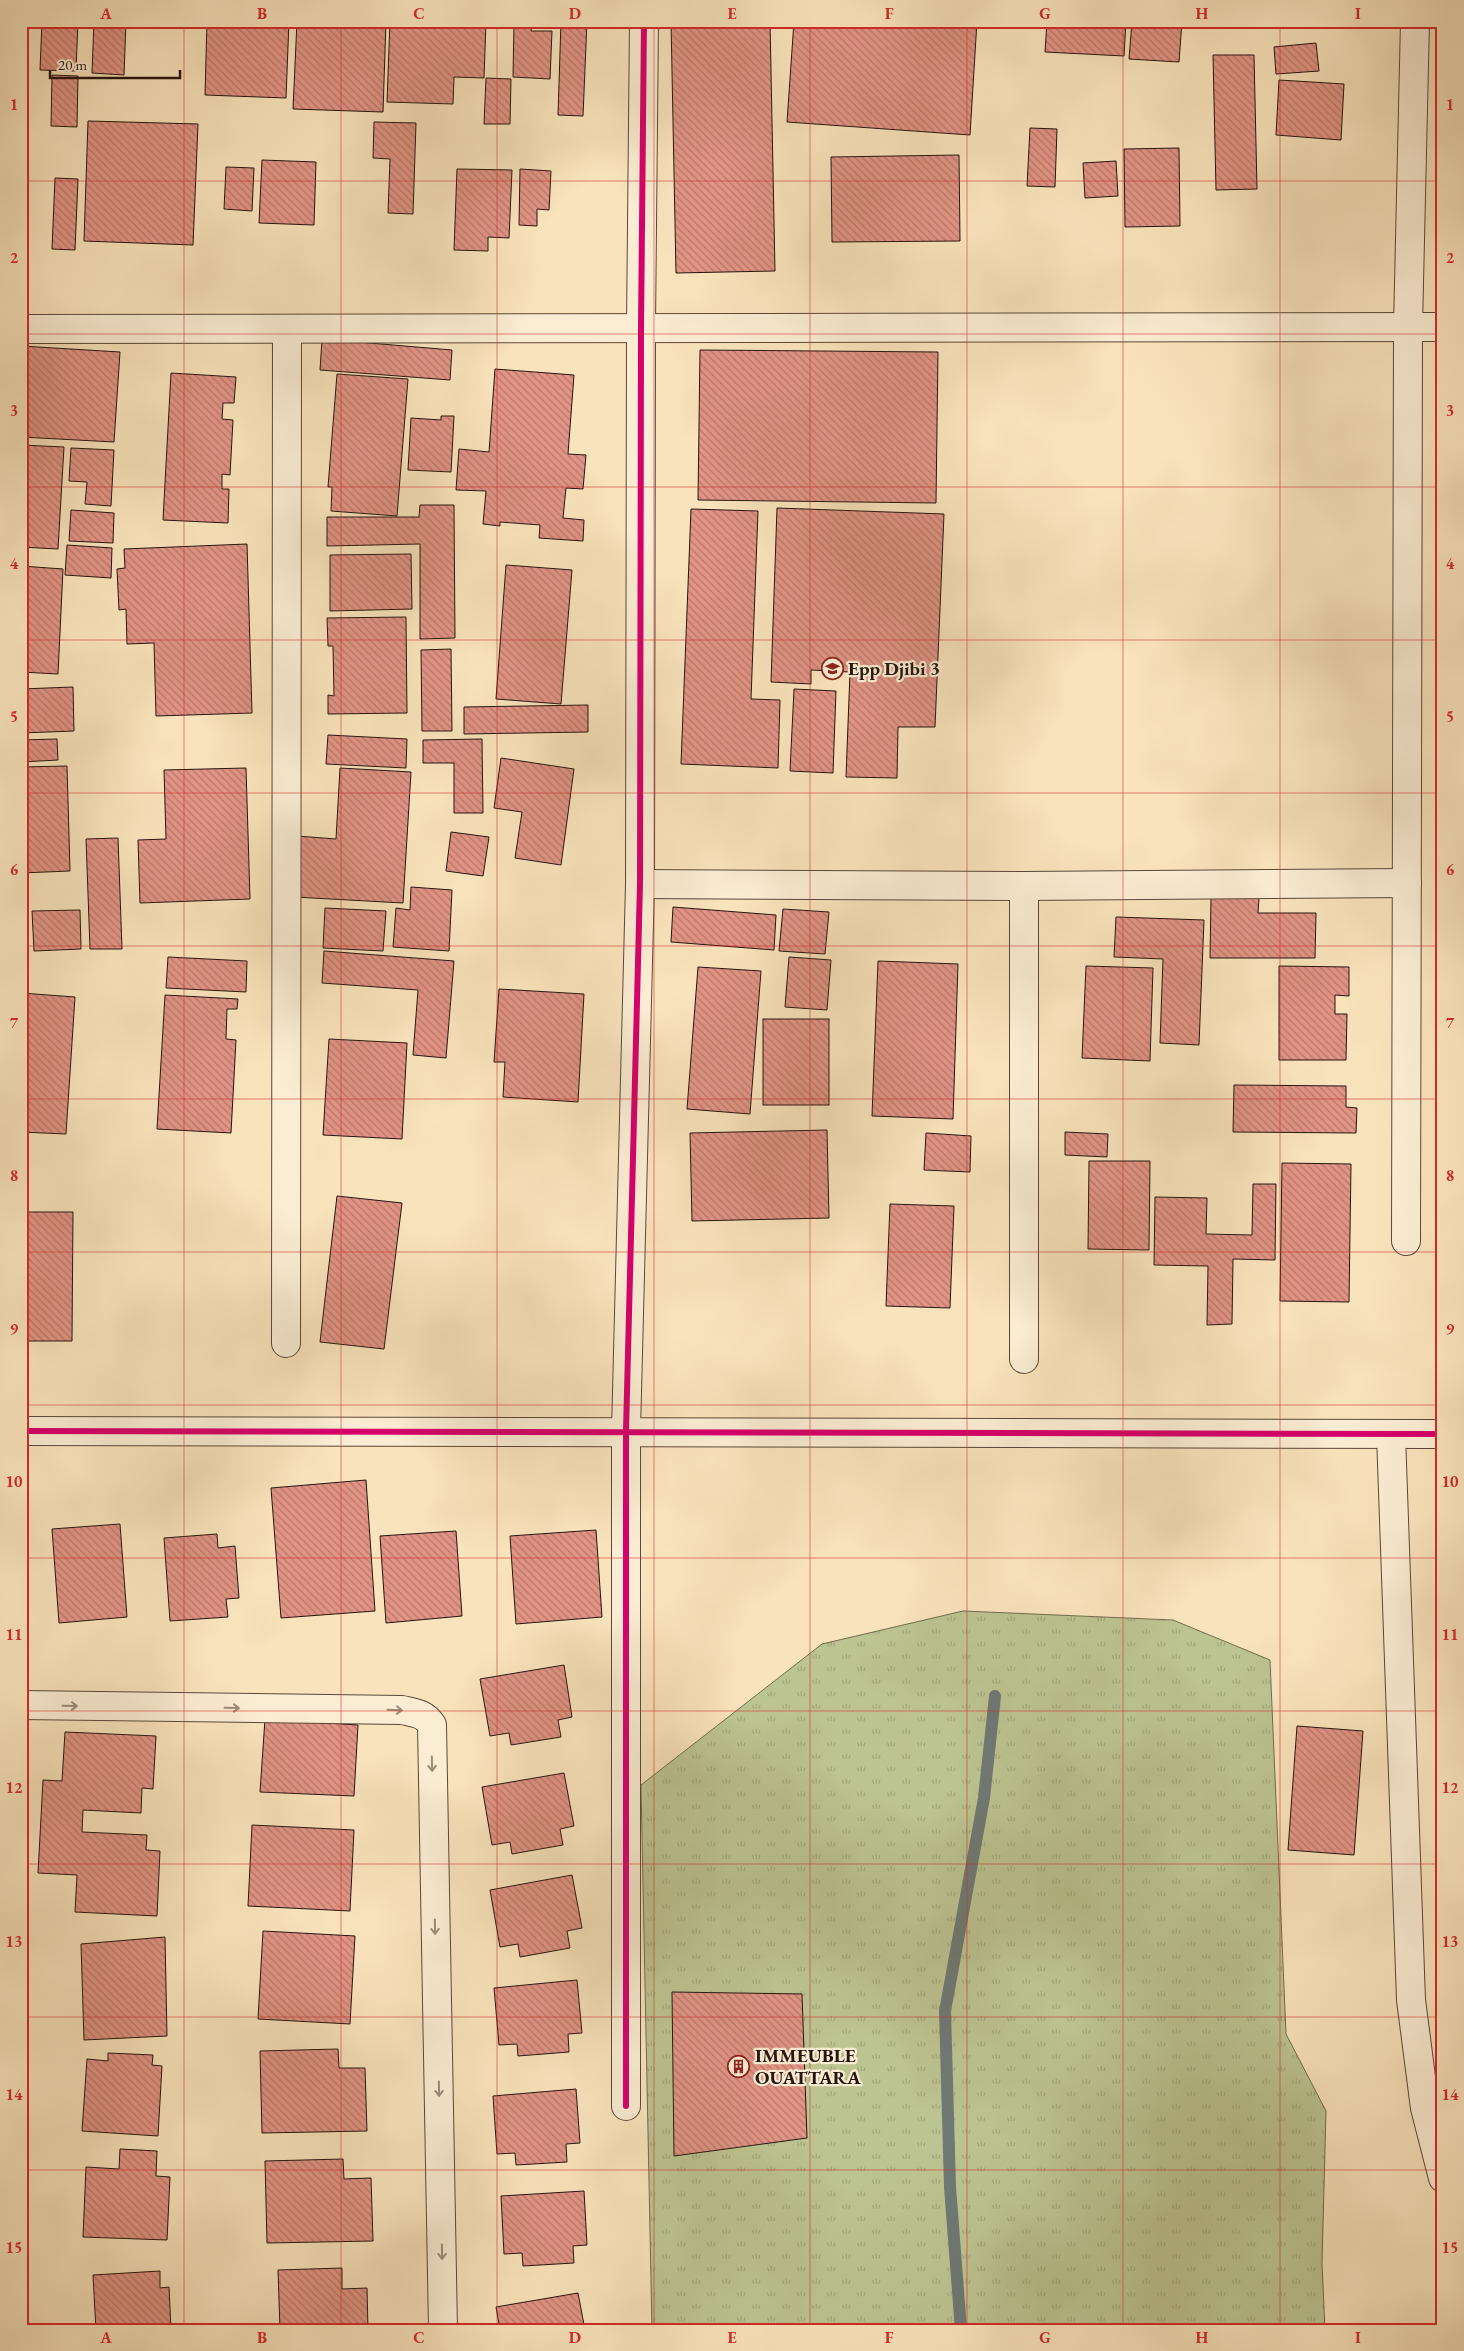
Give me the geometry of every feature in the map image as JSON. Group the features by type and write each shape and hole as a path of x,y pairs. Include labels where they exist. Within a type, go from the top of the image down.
{"street":[{"path":"626,2106 626,1431 640,884 641,328 644,21"},
{"path":"1406,1241 1408,327 1415,21"},
{"path":"21,329 1443,327"},
{"path":"286,1343 287,329"},
{"path":"640,884 1024,886 1407,883"},
{"path":"1024,886 1024,1359"},
{"path":"21,1431 1443,1434"},
{"path":"1391,1435 1411,2000 1425,2108 1438,2139 1443,2178"},
{"path":"21,1705 402,1710 418,1713 426,1717 432,1725 443,2330"}],"green space":[{"path":"963,1611 1173,1620 1270,1660 1286,2034 1326,2111 1322,2263 1325,2330 652,2330 641,1785 822,1644"}],"building":[{"path":"21,21 26,21 24,78 21,78"},
{"path":"42,21 78,21 76,71 40,70"},
{"path":"94,21 126,21 124,75 92,73"},
{"path":"207,21 289,21 286,98 205,95"},
{"path":"297,21 386,21 383,112 293,109"},
{"path":"390,21 486,21 484,78 454,77 453,104 387,102"},
{"path":"561,21 587,21 583,116 558,115"},
{"path":"671,21 770,21 775,271 676,273"},
{"path":"794,21 977,21 970,135 787,122"},
{"path":"1047,21 1126,21 1124,56 1045,52"},
{"path":"1132,21 1182,21 1179,62 1129,59"},
{"path":"514,23 532,23 531,31 552,31 550,79 513,77"},
{"path":"1316,43 1319,71 1276,74 1274,47"},
{"path":"1213,55 1254,55 1257,189 1216,190"},
{"path":"52,75 78,76 77,127 51,126"},
{"path":"486,78 511,79 510,124 484,124"},
{"path":"1279,80 1344,84 1341,140 1276,135"},
{"path":"88,121 198,124 193,245 84,241"},
{"path":"374,122 416,123 413,214 388,213 390,159 373,158"},
{"path":"1030,128 1057,129 1055,187 1027,186"},
{"path":"1179,148 1180,226 1125,227 1124,149"},
{"path":"959,155 960,241 832,242 831,157"},
{"path":"262,160 316,162 314,225 259,223"},
{"path":"1116,161 1118,196 1085,198 1083,163"},
{"path":"226,167 254,168 252,211 224,209"},
{"path":"21,169 27,169 26,214 21,214"},
{"path":"457,169 512,170 509,238 488,237 488,251 454,250"},
{"path":"520,169 551,171 549,210 537,209 537,226 519,225"},
{"path":"55,178 78,179 75,250 52,249"},
{"path":"322,339 452,350 450,380 320,370"},
{"path":"21,346 120,352 114,442 21,437"},
{"path":"700,350 938,352 936,503 698,500"},
{"path":"495,369 574,375 568,454 586,455 583,489 566,488 563,518 584,520 583,541 539,538 540,525 500,522 500,526 483,524 486,491 456,490 459,449 489,452"},
{"path":"171,373 236,377 234,403 223,403 222,419 233,420 230,475 222,474 222,489 229,489 228,523 163,520"},
{"path":"337,374 408,379 397,516 331,511 332,487 328,487"},
{"path":"441,416 454,416 451,472 408,470 411,418 441,420"},
{"path":"21,445 64,447 58,549 21,547"},
{"path":"71,448 114,450 111,506 85,504 87,482 69,481"},
{"path":"420,505 454,505 455,638 420,639 420,544 327,546 327,517 419,517"},
{"path":"777,508 944,514 935,727 898,727 897,778 846,777 850,672 811,670 811,684 771,682"},
{"path":"691,509 758,511 751,699 780,700 778,768 681,764"},
{"path":"71,510 114,513 113,543 69,541"},
{"path":"247,544 252,713 156,716 154,643 127,644 126,609 119,610 117,569 125,568 124,549"},
{"path":"67,545 112,548 111,578 65,575"},
{"path":"411,554 412,609 330,611 330,555"},
{"path":"506,565 572,570 561,704 496,699"},
{"path":"21,566 63,569 58,674 21,672"},
{"path":"406,617 407,713 328,714 328,695 334,696 333,646 328,646 327,618"},
{"path":"451,649 452,731 422,731 421,650"},
{"path":"73,687 74,731 21,733 21,689"},
{"path":"794,689 836,691 833,773 790,771"},
{"path":"588,705 588,732 464,734 464,707"},
{"path":"328,735 407,739 406,768 326,764"},
{"path":"57,739 58,760 21,762 21,740"},
{"path":"482,739 483,813 454,813 454,763 423,763 423,740"},
{"path":"501,758 574,769 561,865 515,858 522,812 494,808"},
{"path":"67,766 70,871 21,873 21,767"},
{"path":"246,768 250,899 140,903 138,840 166,839 164,770"},
{"path":"340,768 411,772 403,903 294,897 297,836 336,839"},
{"path":"451,832 489,837 483,876 446,871"},
{"path":"118,838 122,949 90,949 86,839"},
{"path":"411,887 452,890 449,951 393,947 396,908 410,910"},
{"path":"1211,897 1259,898 1258,913 1316,913 1315,958 1210,958"},
{"path":"673,907 776,915 774,950 671,942"},
{"path":"325,908 386,911 383,951 323,948"},
{"path":"783,909 829,912 825,954 779,951"},
{"path":"80,910 81,949 34,951 32,911"},
{"path":"1116,917 1204,920 1199,1045 1160,1043 1163,959 1114,957"},
{"path":"324,951 454,961 446,1058 413,1055 418,990 322,983"},
{"path":"168,957 247,961 246,992 166,988"},
{"path":"789,957 831,960 827,1010 785,1007"},
{"path":"878,961 958,964 953,1119 872,1116"},
{"path":"1086,966 1153,968 1150,1061 1082,1058"},
{"path":"1279,966 1349,967 1349,996 1335,995 1335,1014 1347,1014 1346,1060 1279,1060"},
{"path":"698,967 761,971 750,1114 687,1109"},
{"path":"499,989 584,994 578,1102 503,1097 505,1062 494,1062"},
{"path":"21,993 75,997 66,1134 21,1132"},
{"path":"165,995 238,999 237,1009 227,1009 226,1039 236,1040 231,1133 157,1129"},
{"path":"763,1019 829,1019 829,1105 763,1105"},
{"path":"329,1039 407,1043 402,1139 323,1135"},
{"path":"1234,1085 1346,1086 1346,1107 1357,1108 1356,1133 1233,1132"},
{"path":"827,1130 829,1218 692,1221 690,1133"},
{"path":"1065,1132 1108,1134 1107,1157 1065,1155"},
{"path":"926,1133 971,1136 970,1172 924,1170"},
{"path":"1089,1161 1150,1161 1149,1250 1088,1249"},
{"path":"1282,1163 1351,1164 1349,1302 1280,1301"},
{"path":"1253,1184 1276,1184 1275,1260 1233,1259 1232,1324 1207,1325 1208,1266 1154,1265 1155,1197 1207,1198 1206,1234 1252,1235"},
{"path":"337,1196 402,1203 384,1349 320,1342"},
{"path":"890,1204 954,1206 950,1308 886,1306"},
{"path":"21,1212 73,1212 72,1341 21,1341"},
{"path":"366,1480 375,1611 281,1618 271,1488"},
{"path":"120,1524 127,1617 59,1623 52,1529"},
{"path":"596,1530 602,1617 516,1624 510,1536"},
{"path":"456,1531 462,1616 386,1623 380,1536"},
{"path":"217,1534 218,1548 235,1546 239,1598 226,1599 228,1617 170,1621 164,1538"},
{"path":"564,1665 572,1717 558,1720 561,1737 511,1745 509,1733 490,1736 480,1679"},
{"path":"265,1719 358,1725 354,1796 260,1792"},
{"path":"1297,1726 1363,1731 1354,1855 1288,1850"},
{"path":"65,1732 156,1736 153,1789 142,1788 141,1813 83,1810 82,1832 147,1835 146,1850 160,1851 157,1916 75,1912 77,1875 38,1873 43,1780 62,1781"},
{"path":"564,1773 574,1826 560,1829 563,1845 512,1854 510,1842 492,1845 482,1787"},
{"path":"1443,1789 1443,1853 1438,1853"},
{"path":"252,1825 354,1830 350,1911 248,1906"},
{"path":"1439,1862 1443,1862 1443,1883"},
{"path":"572,1875 582,1928 567,1931 570,1948 520,1957 518,1944 500,1947 490,1890"},
{"path":"263,1931 355,1936 350,2024 258,2019"},
{"path":"165,1937 167,2036 84,2040 81,1944"},
{"path":"577,1980 582,2033 568,2034 569,2052 518,2056 517,2044 499,2045 494,1988"},
{"name":"IMMEUBLE OUATTARA","path":"672,1992 802,1994 807,2138 674,2156"},
{"path":"338,2049 339,2068 365,2068 367,2131 262,2133 260,2051"},
{"path":"108,2053 153,2055 152,2065 162,2066 158,2136 82,2131 87,2059 108,2061"},
{"path":"576,2089 580,2143 566,2144 567,2162 516,2165 515,2153 497,2154 493,2096"},
{"path":"120,2149 157,2151 156,2176 170,2177 167,2240 83,2237 86,2167 119,2169"},
{"path":"343,2159 344,2179 371,2178 373,2241 267,2243 265,2161"},
{"path":"584,2191 587,2245 573,2246 574,2263 523,2266 522,2253 504,2254 501,2196"},
{"path":"342,2268 342,2289 367,2288 368,2330 280,2330 278,2270"},
{"path":"160,2271 160,2288 169,2287 171,2330 96,2330 93,2275"},
{"path":"578,2293 585,2330 500,2330 496,2307"}],"waterway":[{"path":"961,2330 950,2187 945,2011 984,1798 995,1696"}],"cycle path":[{"path":"626,2106 626,1431 640,884 641,328 644,21"},
{"path":"21,1431 1443,1434"}],"place":[{"name":"Epp Djibi 3","path":"832,668"},
{"name":"IMMEUBLE OUATTARA","path":"739,2066"}]}
